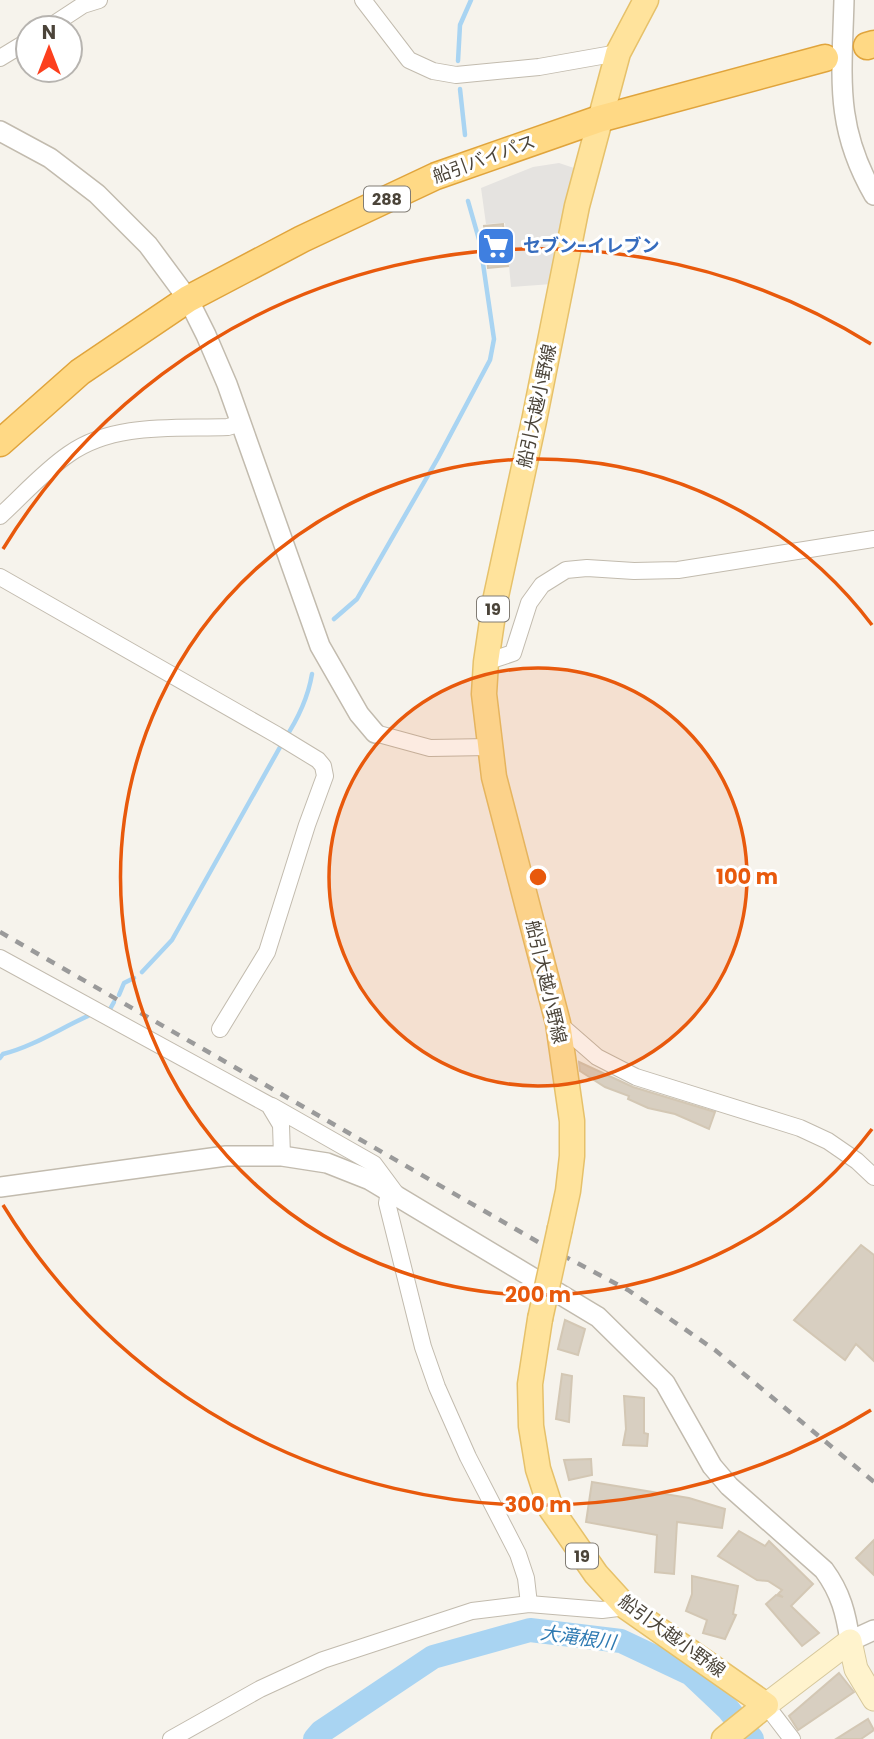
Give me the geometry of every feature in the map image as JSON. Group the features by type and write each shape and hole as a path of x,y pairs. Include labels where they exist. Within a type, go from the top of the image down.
{"highway":[{"name":"船引バイパス","path":"0,443 80,372 188,299 302,239 436,176 599,119 825,58"}],"main road":[{"name":"船引大越小野線","path":"646,0 618,53 577,206 495,601 486,662 484,694 489,747 497,789 558,1023 572,1132 568,1191 540,1319 530,1384 531,1426 538,1469 551,1509 596,1574 626,1607 762,1709"},
{"path":"724,1739 850,1641 856,1669 874,1699"}],"street":[{"path":"69,14 83,5 99,0"},
{"path":"363,0 409,60 433,71 456,75 470,74 539,67 618,53"},
{"path":"844,0 843,113 848,139 860,171 874,195"},
{"path":"0,131 50,158 97,194 148,244 188,299 206,335 241,423 320,646 359,714 375,733 430,748 489,747"},
{"path":"0,516 69,454 96,440 132,430 228,428 241,423"},
{"path":"486,662 513,653 529,603 542,585 566,570 678,570 874,539"},
{"path":"0,577 277,735 318,760 323,766 325,776 267,953 220,1029"},
{"path":"0,958 374,1164 394,1195"},
{"path":"558,1023 597,1057 636,1077 800,1128 828,1141 857,1161 874,1177"},
{"path":"270,1105 281,1125 282,1156"},
{"path":"0,1187 226,1156 282,1156 327,1163 370,1180 598,1317 665,1383 712,1466 729,1486 824,1570 845,1608 850,1641 874,1630"},
{"path":"394,1195 387,1203 437,1387 468,1457 518,1554 526,1578 529,1604"},
{"path":"172,1739 260,1689 323,1660 472,1611 529,1604 602,1610 626,1607"},
{"path":"762,1709 792,1739"}],"shaded area":[{"path":"559,163 577,169 552,284 511,287 505,223 486,224 481,188 533,167"}],"building":[{"name":"セブン-イレブン","path":"503,224 508,266 488,268 484,226"},
{"path":"579,1062 633,1087 715,1112 709,1129 675,1114 648,1108 628,1099 629,1096 605,1087 580,1071"},
{"path":"861,1245 874,1255 874,1361 856,1344 845,1360 794,1320"},
{"path":"565,1320 585,1329 578,1355 558,1349"},
{"path":"562,1374 572,1376 569,1422 556,1419"},
{"path":"624,1396 644,1398 644,1433 648,1434 647,1446 623,1445 626,1429"},
{"path":"591,1459 592,1475 569,1480 564,1460"},
{"path":"592,1482 689,1498 725,1509 722,1528 677,1522 674,1574 655,1572 657,1535 586,1522"},
{"path":"739,1531 765,1546 769,1541 813,1584 791,1606 819,1633 802,1646 766,1604 776,1595 783,1597 778,1594 782,1590 768,1581 757,1580 718,1556"},
{"path":"874,1540 874,1575 856,1558"},
{"path":"692,1576 738,1586 733,1614 736,1615 725,1639 703,1633 707,1620 686,1611 692,1594"},
{"path":"839,1673 854,1692 798,1730 789,1716"},
{"path":"868,1719 874,1730 861,1739 836,1739"}],"waterway":[{"path":"458,61 460,25 471,0"},
{"path":"460,89 465,135"},
{"path":"334,619 357,599 438,458 490,360 494,339 480,243 468,201"},
{"path":"142,972 172,940 298,716 312,674"},
{"path":"119,995 124,983 134,978"},
{"path":"109,1011 114,1002"},
{"path":"0,1058 3,1054 36,1042 88,1016"},
{"name":"大滝根川","path":"315,1739 321,1732 433,1657 530,1630 621,1641 691,1674 728,1709 752,1739"}],"railway":[{"path":"0,932 545,1246 628,1290 715,1350 874,1482"}],"place":[{"name":"セブン-イレブン","path":"496,246"}]}
